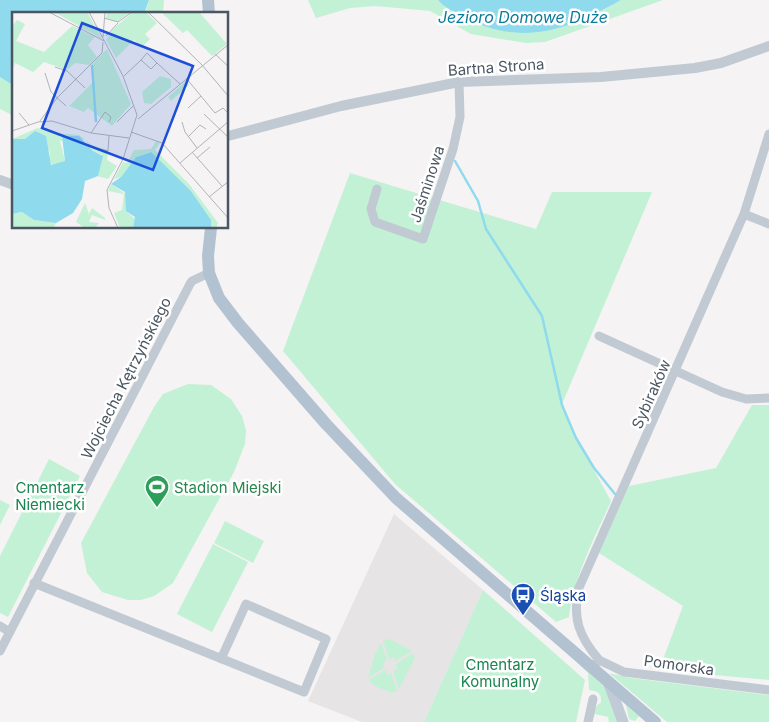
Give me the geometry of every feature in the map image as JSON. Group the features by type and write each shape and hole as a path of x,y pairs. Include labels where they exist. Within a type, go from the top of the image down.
{"main road":[{"path":"211,229 208,256 209,273 220,298 238,323 364,467 409,510 596,664 608,681 651,721"},
{"path":"608,681 623,722"}],"street":[{"name":"Bartna Strona","path":"229,136 340,106 460,82 601,77 695,68 721,63 769,46"},
{"name":"Jaśminowa","path":"377,189 371,209 375,222 423,239 459,125 460,82"},
{"name":"Sybiraków","path":"596,664 579,630 575,608 578,590 744,214 769,134"},
{"path":"0,180 12,184"},
{"path":"744,214 769,224"},
{"name":"Wojciecha Kętrzyńskiego","path":"0,651 192,281 209,273"},
{"path":"599,336 676,371 746,399 769,398"},
{"path":"34,584 221,659 304,692 326,639 246,604 221,659"},
{"path":"0,626 10,632"},
{"name":"Pomorska","path":"596,664 624,672 769,690"},
{"path":"588,722 594,700"}],"shaded area":[{"path":"394,514 483,590 424,722 362,722 308,701"}],"green space":[{"path":"149,0 164,0 163,12 146,12"},
{"path":"308,0 438,0 466,18 600,12 621,0 663,0 545,42 526,43 471,34 430,11 375,6 350,8 316,18"},
{"path":"0,77 12,85 12,115 0,109"},
{"path":"350,173 536,229 552,192 652,192 562,404 576,438 611,501 580,572 569,617 556,622 395,484 283,351"},
{"name":"Stadion Miejski","path":"188,384 211,385 231,399 242,416 246,430 245,444 234,472 173,583 154,596 141,600 128,600 102,592 87,573 81,543 154,407 163,394"},
{"path":"752,405 769,405 769,680 659,670 683,606 599,553 629,486 716,468"},
{"name":"Cmentarz Niemiecki","path":"49,459 80,476 8,617 0,613 0,556"},
{"path":"0,500 10,505 0,525"},
{"path":"225,521 264,541 253,563 214,543"},
{"path":"213,544 248,562 212,632 177,614"},
{"name":"Cmentarz Komunalny","path":"483,590 585,680 576,722 424,722"},
{"path":"390,639 412,651 395,661 394,657 389,659 383,641"},
{"path":"381,643 387,660 383,663 384,668 368,678 375,654"},
{"path":"413,653 415,658 399,689 393,671 397,669 396,664"},
{"path":"569,655 605,685 619,722 609,722 608,717 595,714 592,721 593,710 601,702 601,696 597,692 589,690 588,673"},
{"path":"385,670 387,675 391,673 397,691 392,693 373,685 369,680"},
{"path":"609,673 631,678 769,695 769,722 667,722"},
{"path":"626,705 639,716 635,721 629,719"}],"water":[{"path":"0,0 149,0 145,12 12,12 12,85 0,77"},
{"name":"Jezioro Domowe Duże","path":"438,0 621,0 602,11 563,27 524,33 484,26 453,11"}],"waterway":[{"path":"455,161 478,201 486,229 542,316 562,405 576,438 594,468 615,494"}],"place":[{"name":"Stadion Miejski","path":"157,508"},
{"name":"Śląska","path":"523,616"}]}
